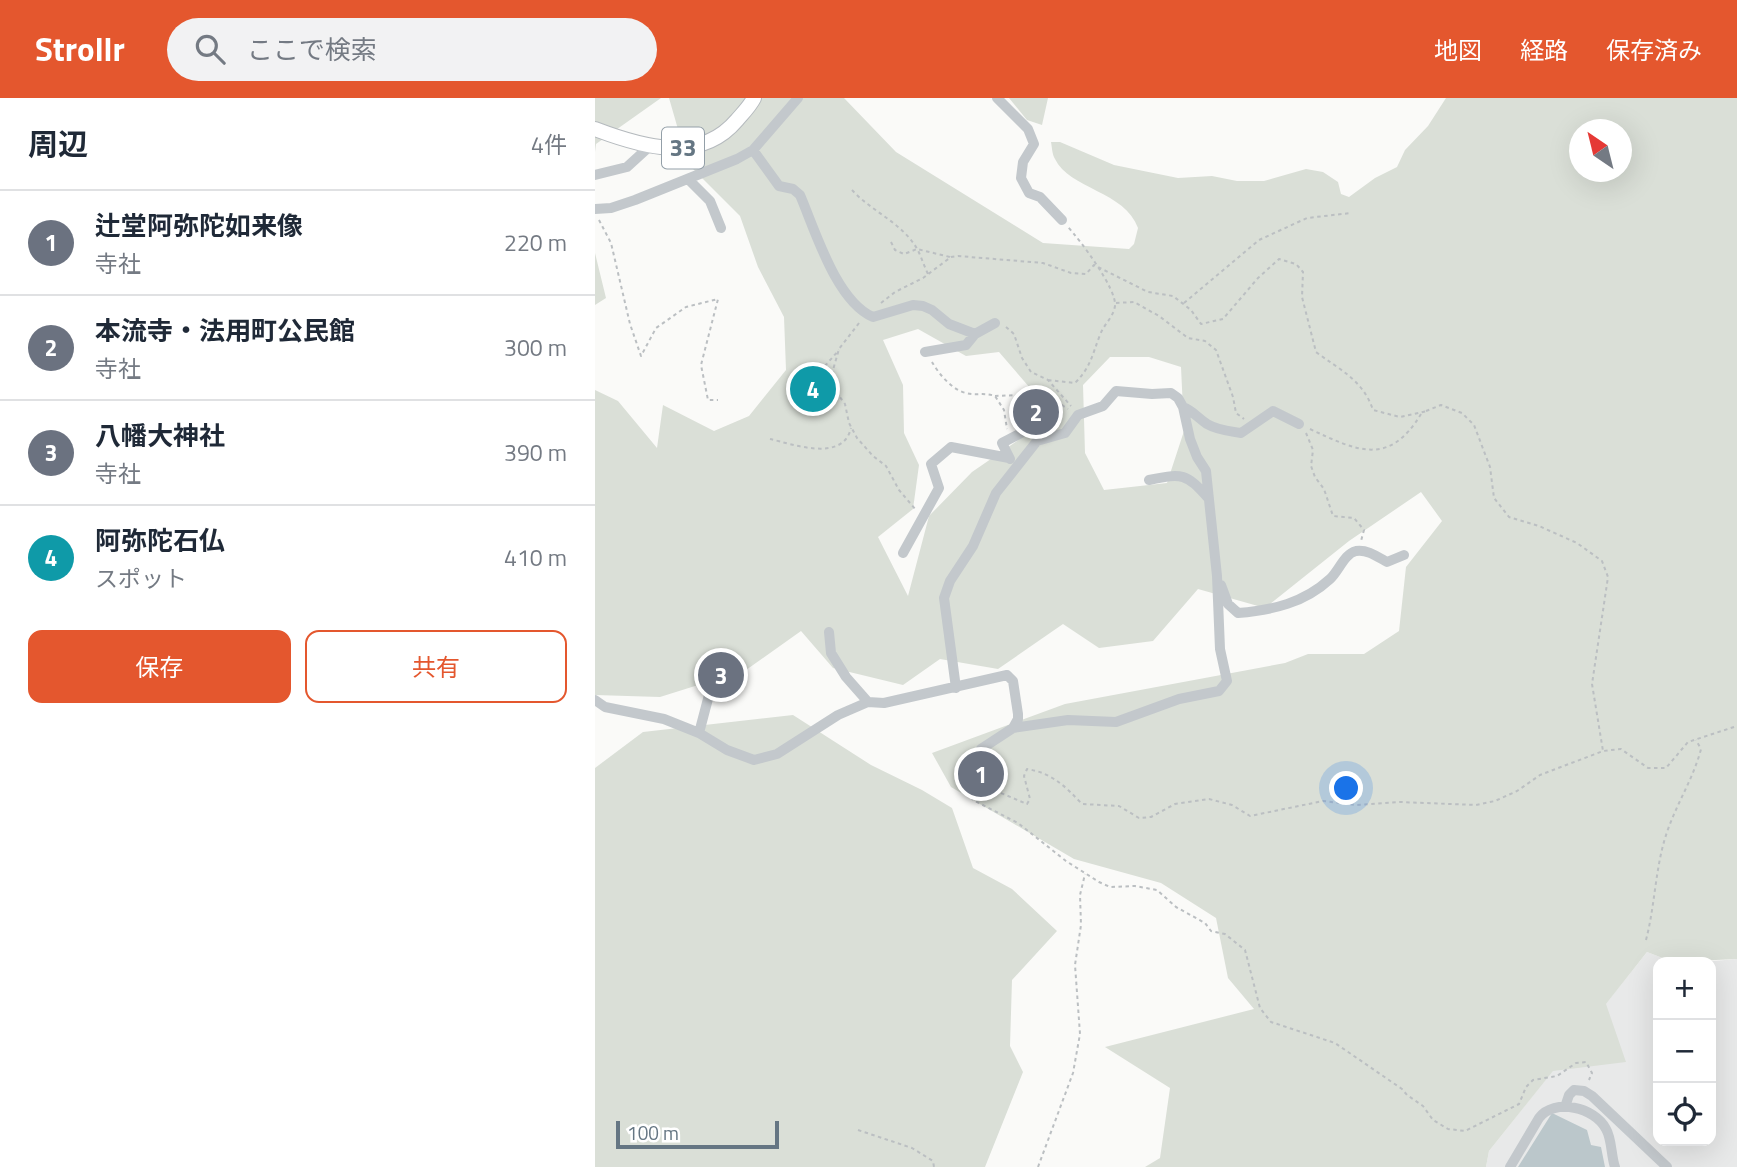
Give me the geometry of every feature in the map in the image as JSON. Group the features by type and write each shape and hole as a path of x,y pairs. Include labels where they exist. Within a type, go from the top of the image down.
{"main road":[{"name":"33","path":"595,129 650,146 700,147 730,128 754,98"}],"street":[{"path":"595,211 635,200 737,159 753,149 798,98"},
{"path":"997,98 1028,129 1034,144 1023,162 1021,178 1029,193 1040,197 1062,220"},
{"path":"595,175 627,167 650,146"},
{"path":"753,149 779,186 793,189 800,194 830,269 849,298 867,314 873,317 913,305 923,306 949,324 975,334"},
{"path":"688,180 710,201 721,228"},
{"path":"925,352 966,345 975,334 995,323"},
{"path":"956,688 944,598 950,581 973,546 1012,463 1037,441 1065,433 1078,415 1103,406 1116,391 1171,393 1178,398 1183,407 1190,439 1206,471 1217,576 1220,649 1227,681 1219,691 1179,699 1116,722 1068,720 1013,728 981,749"},
{"path":"1183,407 1192,410 1206,423 1222,430 1241,433 1273,411 1299,424"},
{"path":"1012,463 1002,443 1021,433"},
{"path":"903,553 939,488 931,464 939,455 951,447 1012,463"},
{"path":"1149,480 1177,474 1193,480 1209,499"},
{"path":"1217,576 1228,604 1238,613 1268,610 1310,594 1332,578 1343,562 1358,551 1371,553 1387,562 1404,555"},
{"path":"829,632 831,653 846,677 868,702"},
{"path":"595,701 605,707 646,714 699,733 727,750 754,760 777,754 838,715 868,702 884,703 1007,675 1013,681 1018,714 1013,728"},
{"path":"699,733 714,676"},
{"path":"1565,1107 1574,1090 1584,1091 1667,1167"},
{"path":"1510,1167 1544,1111 1553,1106 1582,1110 1597,1118 1607,1129 1615,1167"}],"path":[{"path":"852,190 859,199 906,234 917,249 928,275"},
{"path":"595,211 611,243 630,324 641,356 656,328 686,307 718,299 701,365 708,400 718,400"},
{"path":"1183,304 1259,240 1307,218 1351,213"},
{"path":"1048,380 1075,383 1087,370 1102,330 1112,317 1115,303 1109,285 1076,235 1062,220"},
{"path":"891,242 895,250 904,254 917,249 951,257 985,257 1042,263 1071,273 1086,274 1094,265"},
{"path":"815,392 824,367 867,314 895,292 928,275 951,257"},
{"path":"1094,265 1114,272 1148,292 1173,296 1201,324 1223,319 1258,278 1279,259 1297,264 1303,272 1302,297 1316,352 1353,379 1367,394 1373,410 1399,417 1427,411"},
{"path":"1115,303 1133,302 1159,316 1188,338 1205,341 1216,350 1236,413 1244,420"},
{"path":"995,323 1014,334 1022,358 1031,372 1048,380 1064,395 1078,415"},
{"path":"839,349 833,370 834,389 845,404 852,428 873,456 886,466 899,490 922,518"},
{"path":"925,352 952,386 966,393 984,392 995,396 1045,394 1078,415"},
{"path":"995,396 1004,410 1007,429 1021,433"},
{"path":"1299,424 1354,448 1384,450 1404,437 1422,413 1441,405 1462,413 1474,425 1490,467 1494,498 1509,517 1539,526 1577,543 1602,561 1608,577 1592,684 1603,751"},
{"path":"1299,424 1309,438 1313,450 1311,466 1324,489 1333,516 1354,518 1364,530 1358,551"},
{"path":"770,439 801,448 820,449 839,445 849,436 852,428"},
{"path":"973,773 989,789 1027,803 1030,799 1024,776 1027,769 1042,771 1057,779 1081,804 1119,806 1139,818 1151,817 1175,804 1209,799 1232,805 1250,816 1323,801 1356,805 1400,802 1476,805 1495,801 1517,791 1540,775 1603,751 1621,748 1648,768 1666,768 1688,742 1737,726"},
{"path":"1646,940 1658,864 1669,824 1695,772 1701,749 1696,740"},
{"path":"981,749 974,760 973,773 965,788 974,800 1018,823 1086,873 1110,887 1135,886 1157,890 1176,907 1205,923 1211,931 1225,934 1245,950 1260,1007 1271,1021 1335,1044 1423,1105 1433,1121 1448,1129 1465,1131 1479,1126 1519,1104 1526,1087 1533,1080 1557,1076 1576,1063 1586,1062 1592,1073 1584,1091"},
{"path":"1038,1167 1073,1073 1080,1034 1075,965 1081,925 1080,895 1086,873"},
{"path":"858,1130 912,1148 933,1161 934,1167"}],"shaded area":[{"path":"595,98 661,98 596,144 595,152"},
{"path":"669,98 844,98 896,152 1043,243 1129,249 1134,244 1138,228 1131,216 1122,206 1062,169 1054,157 1051,142 1060,142 1114,165 1178,178 1212,176 1237,181 1264,181 1306,169 1323,172 1338,182 1341,194 1349,197 1375,178 1397,167 1405,150 1428,126 1446,98 1737,98 1737,959 1660,957 1647,952 1606,1004 1626,1062 1553,1071 1489,1151 1486,1167 1145,1167 1160,1158 1170,1088 1105,1047 1254,1009 1228,978 1216,918 1161,883 1074,859 951,787 932,753 1065,704 1285,663 1308,654 1364,654 1399,631 1406,567 1442,521 1421,492 1349,541 1265,608 1198,589 1153,641 1099,648 1063,624 998,669 940,659 903,685 833,668 801,631 746,670 660,697 595,695 595,390 618,401 657,448 663,405 714,431 749,416 786,370 784,317 758,267 740,216 688,164","holes":["918,329 966,356 999,352 1036,395 1017,441 972,472 929,516 908,596 878,537 913,509 919,465 904,433 903,385 883,340","1110,357 1149,357 1181,367 1184,431 1167,483 1104,490 1085,453 1083,385"]},
{"path":"1009,98 1048,98 1042,125 1027,120"},
{"path":"595,253 606,298 595,305"},
{"path":"793,715 871,765 952,808 973,868 1012,889 1057,931 1012,980 1010,1046 1023,1072 985,1167 595,1167 595,768 643,732"},
{"path":"1647,952 1660,957 1653,957 1653,1146 1716,1146 1716,961 1737,959 1737,1167 1486,1167 1489,1151"},
{"path":"1552,1113 1587,1130 1591,1145 1601,1147 1605,1167 1518,1167"}],"place":[{"name":"阿弥陀石仏","path":"813,389"},
{"name":"本流寺・法用町公民館","path":"1036,412"},
{"name":"八幡大神社","path":"721,675"},
{"name":"辻堂阿弥陀如来像","path":"981,774"}]}
